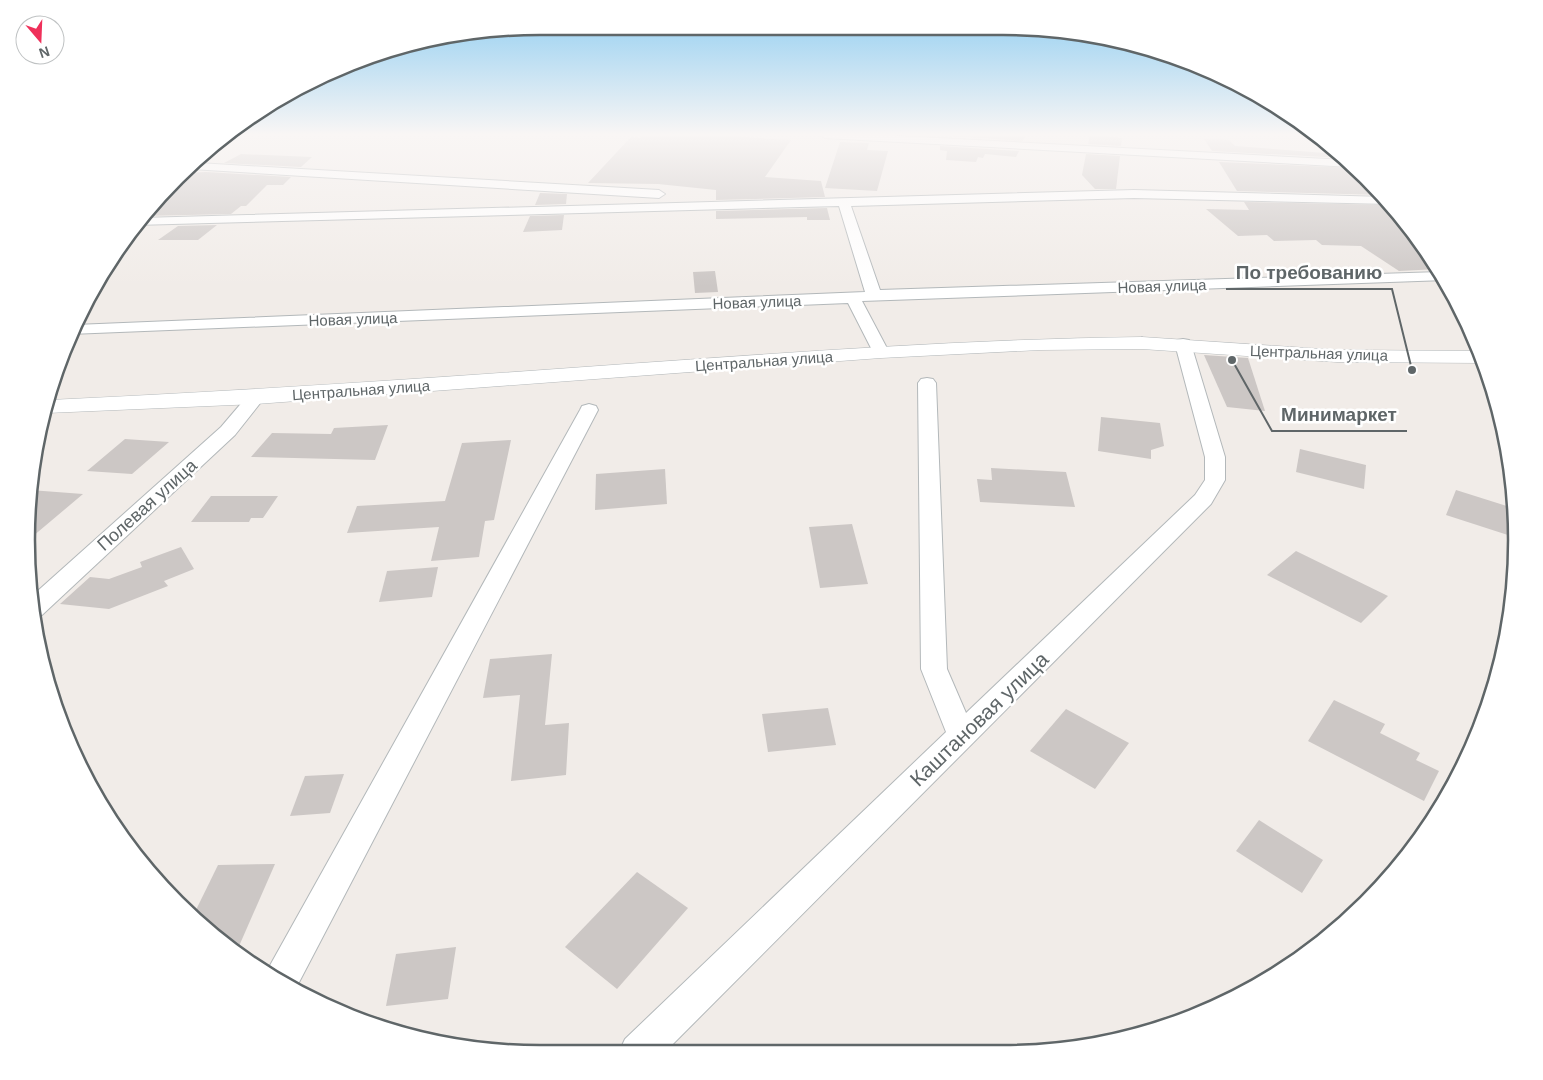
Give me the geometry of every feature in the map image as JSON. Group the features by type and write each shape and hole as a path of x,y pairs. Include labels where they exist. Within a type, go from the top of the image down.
{"street":[{"path":"516,185 808,203"},
{"path":"148,222 1134,194 1377,201"},
{"path":"844,202 874,295"},
{"name":"Новая улица","path":"81,330 853,298 874,295 1433,276"},
{"path":"853,298 881,352"},
{"name":"Центральная улица","path":"52,408 256,397 881,352 1040,344 1183,344 1258,352 1337,356 1474,357"},
{"name":"Каштановая улица","path":"645,1045 1203,499 1215,480 1215,458 1183,344"},
{"path":"927,383 934,669 962,736"},
{"name":"Полевая улица","path":"39,604 228,431 256,397"},
{"path":"284,975 589,410"}],"building":[{"path":"181,185 267,185 246,206 241,206 231,214 153,216"},
{"path":"672,185 822,185 825,197 716,200 716,190"},
{"path":"826,185 879,185 877,191 825,188"},
{"path":"1092,185 1116,185 1116,189 1095,189"},
{"path":"1234,185 1362,185 1371,195 1237,191"},
{"path":"540,193 567,194 566,204 535,205"},
{"path":"1244,202 1381,205 1404,233 1429,269 1399,271 1361,246 1322,245 1316,240 1274,241 1267,235 1238,236 1206,209 1249,210"},
{"path":"827,208 830,220 807,220 807,217 716,219 716,211"},
{"path":"564,215 562,230 523,232 530,216"},
{"path":"217,225 198,240 158,240 178,226"},
{"path":"715,271 718,292 695,293 693,272"},
{"path":"1204,355 1248,358 1265,411 1227,407"},
{"path":"1101,417 1160,423 1164,446 1151,450 1151,459 1098,451"},
{"path":"388,425 375,460 251,457 272,433 331,434 334,428"},
{"path":"125,439 169,442 132,474 87,471"},
{"path":"511,440 494,520 485,521 479,557 431,561 439,527 347,533 357,506 445,501 462,443"},
{"path":"1300,449 1366,465 1364,489 1296,472"},
{"path":"991,468 1066,472 1075,507 980,502 977,479 992,480"},
{"path":"665,469 667,504 595,510 596,474"},
{"path":"1456,490 1507,506 1508,535 1446,515"},
{"path":"37,491 83,494 35,534"},
{"path":"211,496 278,496 263,518 251,518 249,522 191,522"},
{"path":"852,524 868,584 820,588 809,527"},
{"path":"181,547 194,569 164,581 168,586 109,609 60,604 90,577 109,579 142,567 140,562"},
{"path":"1296,551 1388,596 1361,623 1267,575"},
{"path":"438,567 432,597 379,602 387,571"},
{"path":"552,654 545,725 569,723 566,775 511,781 520,695 483,698 490,659"},
{"path":"1334,700 1385,724 1380,733 1420,753 1416,760 1439,771 1424,801 1308,741"},
{"path":"828,708 836,745 768,752 762,714"},
{"path":"1066,709 1129,743 1095,789 1030,751"},
{"path":"344,774 330,813 290,816 305,776"},
{"path":"1259,820 1323,860 1302,893 1236,851"},
{"path":"275,864 239,946 196,910 218,865"},
{"path":"637,872 688,908 617,989 565,947"},
{"path":"456,947 448,999 386,1006 396,954"}],"place":[{"name":"Минимаркет","path":"1232,360"},
{"name":"По требованию","path":"1412,370"}]}
